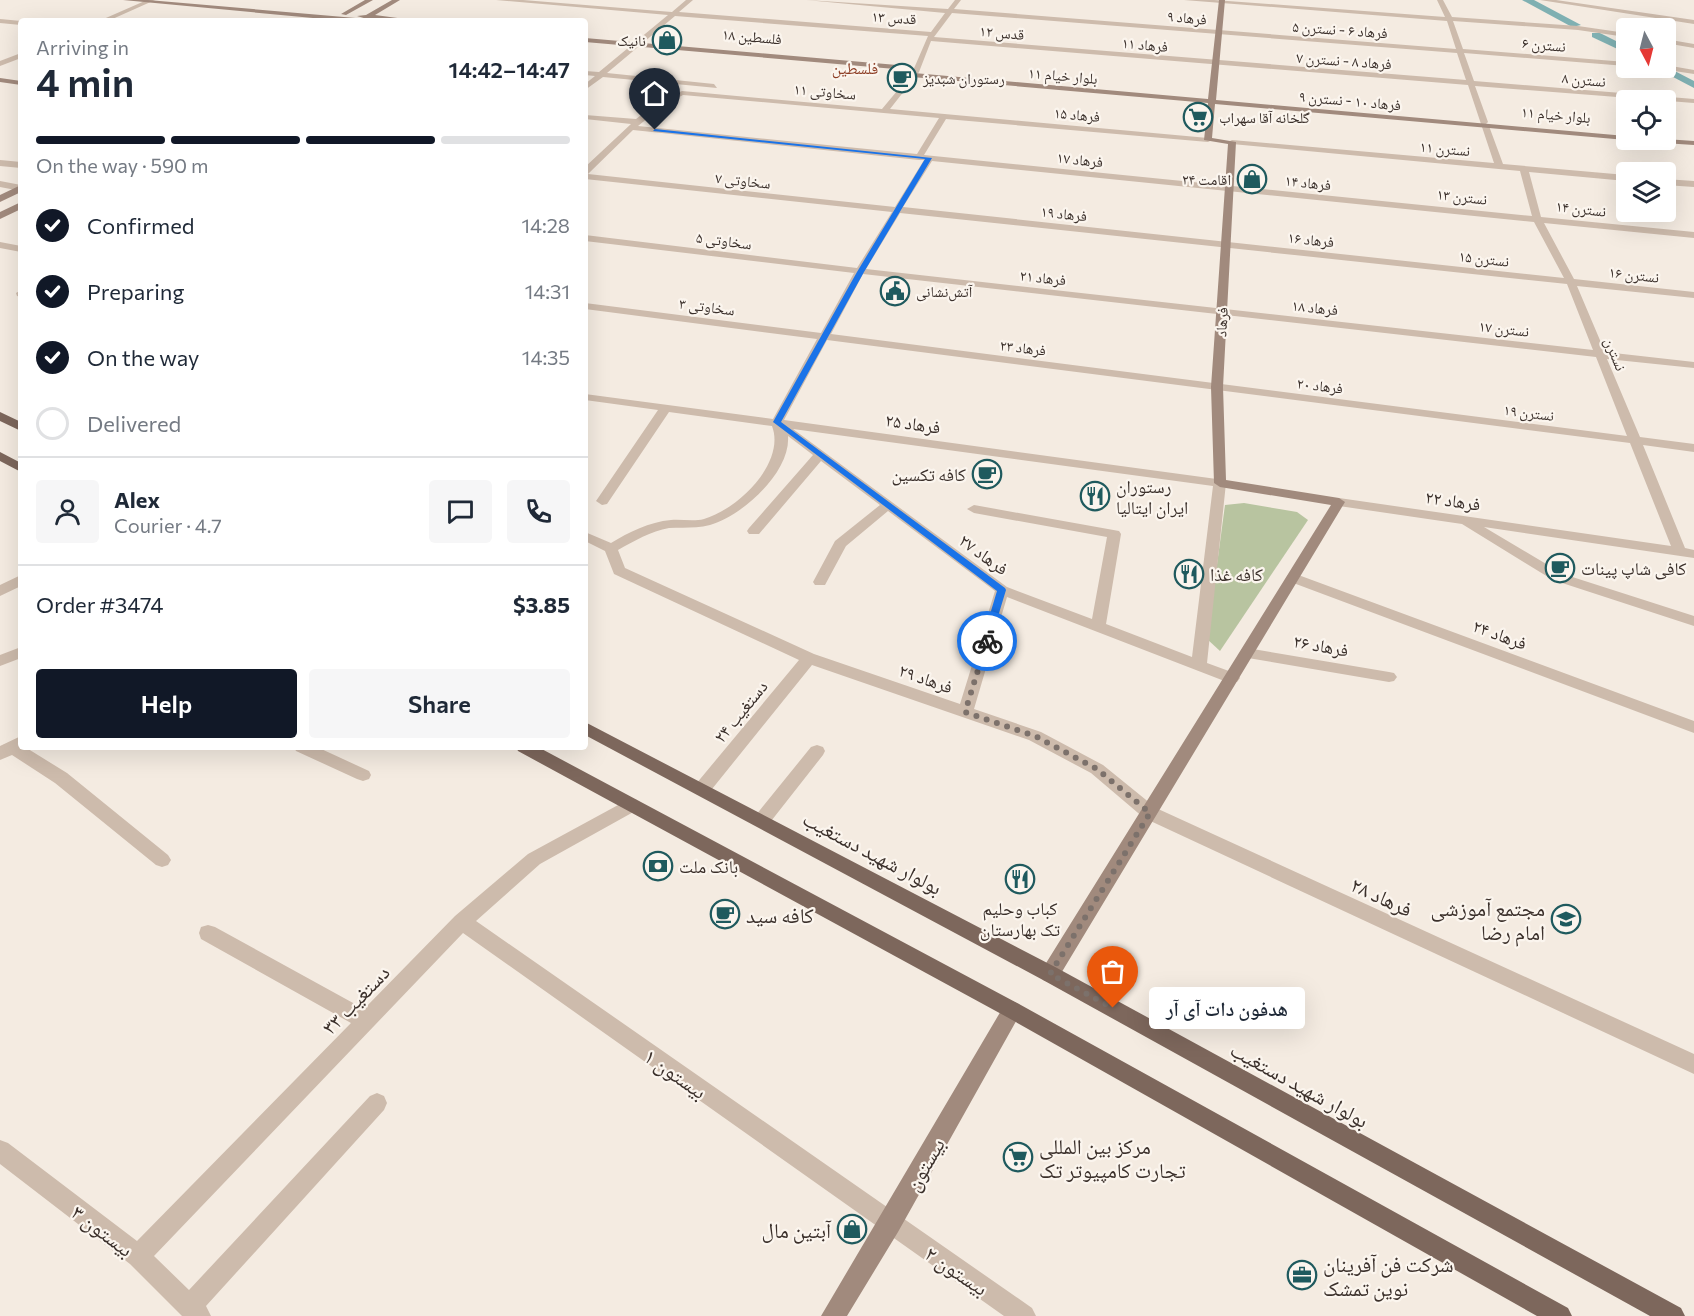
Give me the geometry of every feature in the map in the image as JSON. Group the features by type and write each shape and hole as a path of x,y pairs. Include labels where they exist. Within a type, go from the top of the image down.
{"main road":[{"path":"0,416 18,424"},
{"path":"0,456 18,466"},
{"name":"بولوار شهید دستغیب","path":"588,730 1050,974 1673,1316"},
{"path":"530,750 1012,1010 1560,1316"}],"street":[{"path":"126,0 337,18 370,0"},
{"path":"367,18 397,0"},
{"name":"قدس ۱۳","path":"499,0 931,37"},
{"path":"588,85 690,0"},
{"name":"فرهاد ۹","path":"808,0 1218,33"},
{"path":"885,110 914,73 931,37 958,0"},
{"path":"1187,0 1449,18 1616,34"},
{"path":"1440,0 1449,18 1500,166"},
{"path":"1537,0 1557,10"},
{"path":"1543,0 1694,22"},
{"path":"109,18 150,1"},
{"path":"1222,1 1208,140 1232,142"},
{"path":"1576,20 1596,31"},
{"path":"0,21 18,23"},
{"name":"فرهاد ۶ - نسترن ۵","path":"1218,33 1460,51"},
{"name":"قدس ۱۲","path":"931,37 1072,51"},
{"name":"فلسطین ۱۸","path":"588,38 897,67 914,73"},
{"path":"1676,43 1694,46"},
{"name":"فرهاد ۱۱","path":"1072,51 1215,64"},
{"name":"نسترن ۶","path":"1460,51 1616,63"},
{"path":"3,61 18,56"},
{"name":"فرهاد ۸ - نسترن ۷","path":"1215,64 1471,83"},
{"path":"1676,69 1694,72"},
{"path":"588,73 714,86 703,94"},
{"name":"بلوار خیام ۱۱","path":"914,73 1212,100"},
{"path":"0,80 18,83"},
{"name":"نسترن ۸","path":"1471,83 1694,101"},
{"name":"سخاوتی ۱۱","path":"636,125 674,94 682,93 945,116"},
{"name":"فرهاد ۱۰ - نسترن ۹","path":"1212,100 1485,124"},
{"path":"588,538 611,549 631,536 662,525 700,524 716,519 759,488 777,459 783,441 777,422 860,272 899,210 945,116"},
{"name":"فرهاد ۱۵","path":"945,116 1208,140"},
{"name":"فرهاد ۱۷","path":"588,117 636,125 924,157 1229,188"},
{"name":"بلوار خیام ۱۱","path":"1485,124 1616,135"},
{"path":"588,168 636,125"},
{"path":"1676,139 1694,141"},
{"path":"1676,141 1694,141"},
{"name":"نسترن ۱۱","path":"1232,142 1616,177"},
{"name":"فرهاد","path":"1198,665 1220,483 1217,387 1232,142"},
{"path":"0,163 18,165"},
{"name":"نسترن","path":"1524,169 1537,218 1570,282 1635,441 1687,553"},
{"name":"سخاوتی ۷","path":"588,170 899,210"},
{"path":"1676,183 1694,184"},
{"path":"0,184 18,187"},
{"name":"فرهاد ۱۴","path":"1229,188 1383,203"},
{"path":"0,199 18,190"},
{"name":"نسترن ۱۳","path":"1383,203 1537,218"},
{"path":"0,216 18,207"},
{"name":"فرهاد ۱۹","path":"899,210 1226,245"},
{"name":"نسترن ۱۴","path":"1537,218 1694,235"},
{"name":"سخاوتی ۵","path":"588,238 860,272"},
{"path":"0,245 18,248"},
{"name":"فرهاد ۱۶","path":"1226,245 1394,263"},
{"name":"نسترن ۱۵","path":"1394,263 1570,282"},
{"name":"فرهاد ۲۱","path":"860,272 1222,312"},
{"name":"نسترن ۱۶","path":"1570,282 1694,295"},
{"name":"سخاوتی ۳","path":"588,306 826,337"},
{"name":"فرهاد ۱۸","path":"1222,312 1406,332"},
{"name":"نسترن ۱۷","path":"1406,332 1694,365"},
{"name":"فرهاد ۲۳","path":"826,337 1217,387"},
{"name":"فرهاد ۲۰","path":"1217,387 1420,413"},
{"name":"فرهاد ۲۵","path":"588,397 1220,483"},
{"path":"588,406 600,399"},
{"path":"602,501 666,408"},
{"name":"نسترن ۱۹","path":"1420,413 1694,448"},
{"name":"فرهاد ۲۷","path":"777,422 1002,590 1232,678"},
{"path":"754,531 820,455"},
{"name":"فرهاد ۲۲","path":"1220,483 1687,553"},
{"path":"1050,974 1339,502"},
{"path":"819,582 840,544 888,505"},
{"path":"974,509 1114,534 1098,627"},
{"path":"1462,520 1558,577 1694,621"},
{"name":"فرهاد ۲۹","path":"611,549 619,571 809,658 1035,736 1097,769 1150,813"},
{"name":"فرهاد ۲۴","path":"1293,578 1694,727"},
{"path":"0,591 18,582"},
{"path":"965,712 1002,590"},
{"path":"0,661 18,653"},
{"name":"فرهاد ۲۶","path":"1247,653 1389,676"},
{"name":"دستغیب ۲۴","path":"702,789 809,658"},
{"path":"11,748 62,778 162,860"},
{"path":"309,750 363,775"},
{"path":"762,820 817,751"},
{"name":"دستغیب ۳۳","path":"138,1256 462,922 534,859 631,805"},
{"name":"فرهاد ۲۸","path":"1150,813 1694,1064"},
{"name":"بیستون ۱","path":"462,922 890,1224"},
{"path":"208,933 366,1021"},
{"name":"بیستون","path":"832,1316 890,1224 1012,1010"},
{"path":"195,1311 377,1103"},
{"name":"بیستون ۳","path":"0,1151 138,1256 195,1311"},
{"name":"بیستون ۲","path":"890,1224 1024,1316"}],"green space":[{"path":"1244,503 1297,512 1308,520 1220,651 1207,639 1225,505"}],"waterway":[{"path":"1527,0 1576,25"},
{"path":"1596,35 1616,45"},
{"path":"1676,76 1694,85"}],"way so far":[{"path":"987,641 965,712 1035,736 1097,769 1150,813 1050,974 1113,1008"}],"place":[{"name":"نانیک","path":"667,40"},
{"name":"رستوران شبدیز","path":"902,78"},
{"name":"گلخانه آقا سهراب","path":"1198,117"},
{"name":"اقامت ۲۴","path":"1252,179"},
{"name":"آتش‌نشانی","path":"895,291"},
{"name":"کافه تکسین","path":"987,474"},
{"name":"رستوران ایران ایتالیا","path":"1095,496"},
{"name":"کافی شاپ پینات","path":"1560,568"},
{"name":"کافه غذا","path":"1189,574"},
{"name":"بانک ملت","path":"658,866"},
{"name":"کباب وحلیم تک بهارستان","path":"1020,879"},
{"name":"کافه سید","path":"725,914"},
{"name":"مجتمع آموزشی امام رضا","path":"1566,919"},
{"name":"هدفون دات آی آر","path":"1113,1008"},
{"name":"مرکز بین المللی تجارت کامپیوتر تک","path":"1018,1157"},
{"name":"آبتین مال","path":"852,1229"},
{"name":"شرکت فن آفرینان نوین تمشک","path":"1302,1275"}],"district":[{"name":"فلسطین","path":"855,67"}],"route":[{"path":"655,130 929,158 860,272 777,422 1002,590 987,641"}]}
